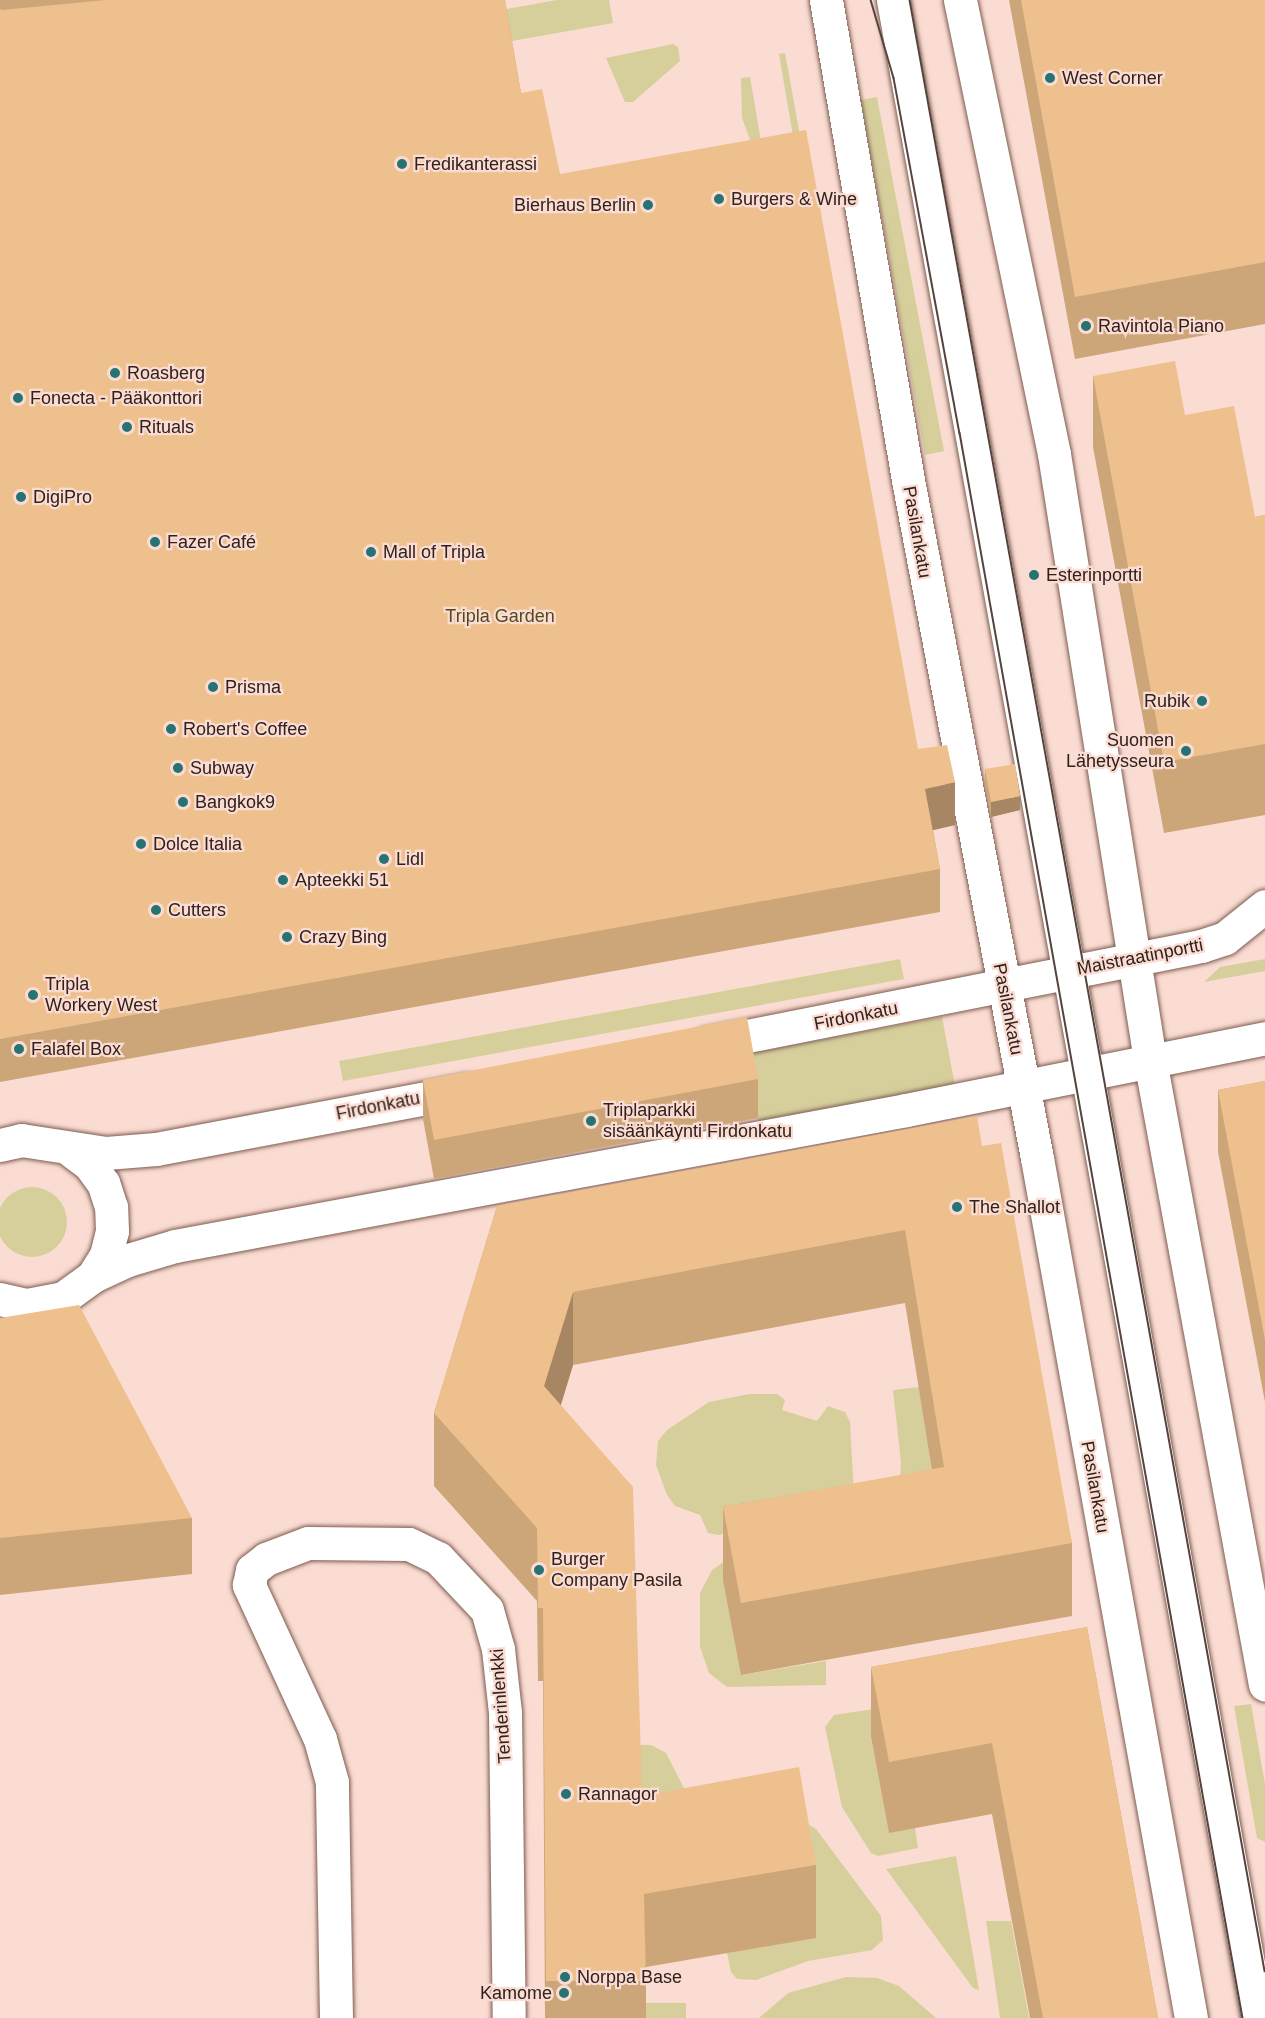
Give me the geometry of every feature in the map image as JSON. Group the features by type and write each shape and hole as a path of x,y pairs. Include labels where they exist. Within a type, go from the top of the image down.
{"street":[{"name":"Pasilankatu","path":"826,0 908,480 984,897 1005,984 1191,2018"},
{"path":"893,0 1090,1073 1258,2018"},
{"path":"960,0 1054,454 1136,958 1150,1060 1265,1685"},
{"name":"Maistraatinportti","path":"1005,984 1225,938 1265,906"},
{"name":"Firdonkatu","path":"677,1050 956,998 1005,984"},
{"path":"1023,1087 1265,1038"},
{"name":"Firdonkatu","path":"0,1145 37,1141 69,1149 106,1154 185,1145 503,1083"},
{"name":"Firdonkatu","path":"0,1299 27,1305 63,1298 93,1276 128,1260 175,1246 1023,1087"},
{"name":"Firdonkatu","path":"69,1149 89,1164 103,1183 111,1207 112,1232 106,1255 93,1276"},
{"name":"Tenderinlenkki","path":"336,2018 332,1782 320,1740 249,1585 252,1570 266,1559 308,1542 409,1544 438,1558 487,1610 498,1648 505,1712 509,2018"}],"shaded area":[{"path":"557,0 609,0 613,23 495,44 490,12"},
{"path":"673,44 678,47 680,61 633,102 625,102 606,58"},
{"path":"785,53 802,147 756,156 742,118 741,78 750,77 762,147 794,142 779,54"},
{"path":"877,97 944,451 925,455 861,100"},
{"path":"900,959 904,979 343,1081 339,1061"},
{"path":"1265,959 1265,971 1204,982 1220,967"},
{"path":"942,1017 956,1091 760,1128 746,1054"},
{"path":"32,1187 45,1190 57,1197 64,1209 67,1222 64,1235 57,1247 45,1254 32,1257 19,1254 7,1247 0,1235 -3,1222 0,1209 7,1197 19,1190"},
{"path":"920,1387 936,1494 899,1502 901,1462 893,1390"},
{"path":"749,1394 777,1394 785,1400 782,1410 817,1421 828,1406 845,1412 850,1422 854,1495 719,1535 708,1533 700,1515 675,1506 667,1495 656,1465 658,1441 667,1430 709,1402"},
{"path":"734,1555 741,1675 826,1661 826,1685 727,1687 709,1673 700,1647 700,1593 712,1570"},
{"path":"1251,1704 1265,1784 1265,1842 1257,1838 1234,1706"},
{"path":"894,1706 871,1738 889,1832 915,1828 918,1848 878,1856 871,1853 842,1807 825,1727 834,1715"},
{"path":"639,1745 651,1745 666,1753 685,1790 793,1814 816,1829 881,1916 883,1940 872,1950 808,1961 756,1980 737,1979 731,1972 727,1953 816,1937 642,1868"},
{"path":"956,1856 979,1990 973,1988 886,1869"},
{"path":"986,1921 1011,1921 1029,2018 1000,2018"},
{"path":"846,1977 877,1978 899,1986 936,2018 759,2018 788,1993"},
{"path":"645,2003 686,2003 686,2018 645,2018"}],"building":[{"name":"Mall of Tripla","path":"106,0 505,0 521,93 542,89 560,174 806,130 918,749 947,745 955,782 925,789 940,869 0,1039 0,9"},
{"path":"1021,0 1265,0 1265,262 1075,297"},
{"name":"Rubik","path":"1175,361 1185,415 1234,406 1255,517 1265,515 1265,744 1164,762 1093,376"},
{"path":"1015,764 1020,796 991,802 985,769"},
{"path":"747,1017 758,1079 434,1140 423,1080"},
{"path":"1265,1081 1265,1340 1218,1090"},
{"path":"977,1116 982,1146 1001,1143 1072,1543 741,1603 723,1507 944,1467 905,1230 573,1292 544,1386 633,1487 642,1796 799,1767 816,1865 644,1894 646,1981 546,1981 543,1608 538,1608 537,1528 434,1413 497,1206"},
{"path":"79,1305 192,1518 0,1538 0,1318"},
{"path":"1087,1627 1158,2018 1043,2018 992,1743 889,1762 871,1667"}],"tram line":[{"path":"871,0 894,78 960,433 1243,2018"},
{"path":"910,0 1265,1971"}],"place":[{"name":"West Corner","path":"1050,78"},
{"name":"Fredikanterassi","path":"402,164"},
{"name":"Burgers & Wine","path":"719,199"},
{"name":"Bierhaus Berlin","path":"648,205"},
{"name":"Ravintola Piano","path":"1086,326"},
{"name":"Roasberg","path":"115,373"},
{"name":"Fonecta - Pääkonttori","path":"18,398"},
{"name":"Rituals","path":"127,427"},
{"name":"DigiPro","path":"21,497"},
{"name":"Fazer Café","path":"155,542"},
{"name":"Mall of Tripla","path":"371,552"},
{"name":"Esterinportti","path":"1034,575"},
{"name":"Prisma","path":"213,687"},
{"name":"Rubik","path":"1202,701"},
{"name":"Robert's Coffee","path":"171,729"},
{"name":"Suomen Lähetysseura","path":"1186,751"},
{"name":"Subway","path":"178,768"},
{"name":"Bangkok9","path":"183,802"},
{"name":"Dolce Italia","path":"141,844"},
{"name":"Lidl","path":"384,859"},
{"name":"Apteekki 51","path":"283,880"},
{"name":"Cutters","path":"156,910"},
{"name":"Crazy Bing","path":"287,937"},
{"name":"Tripla Workery West","path":"33,995"},
{"name":"Falafel Box","path":"19,1049"},
{"name":"Triplaparkki sisäänkäynti Firdonkatu","path":"591,1121"},
{"name":"The Shallot","path":"957,1207"},
{"name":"Burger Company Pasila","path":"539,1570"},
{"name":"Rannagor","path":"566,1794"},
{"name":"Norppa Base","path":"565,1977"},
{"name":"Kamome","path":"564,1993"}],"park label":[{"name":"Tripla Garden","path":"500,616"}]}
